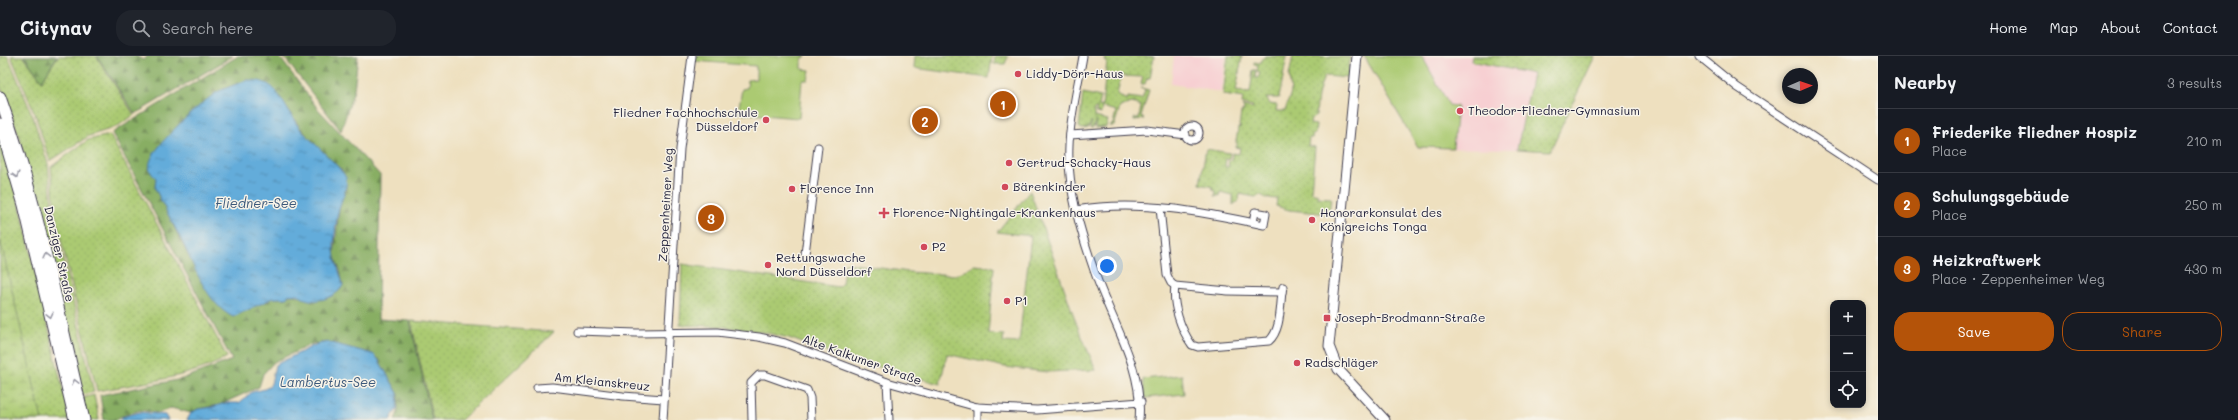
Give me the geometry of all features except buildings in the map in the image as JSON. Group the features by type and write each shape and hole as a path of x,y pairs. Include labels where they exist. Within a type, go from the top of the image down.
{"highway":[{"name":"Danziger Straße","path":"0,97 15,138 33,203 84,420"},
{"name":"Danziger Straße","path":"0,124 24,204 75,420"}],"main road":[{"path":"1356,56 1330,346 1333,358 1343,375 1385,420"}],"street":[{"name":"Zeppenheimer Weg","path":"663,420 680,149 692,56"},
{"path":"1083,56 1070,135 1069,170 1076,210 1095,272 1131,363 1140,402 1139,420"},
{"path":"1699,56 1737,87 1878,180"},
{"path":"1070,135 1130,130 1186,135"},
{"path":"805,254 818,147"},
{"path":"1076,210 1100,207 1160,208 1194,211 1253,222"},
{"path":"1160,208 1167,275 1171,283 1175,286 1228,291 1282,290 1278,327 1275,336 1270,341 1198,347 1192,345 1184,330 1175,303 1175,286"},
{"name":"Alte Kalkumer Straße","path":"576,331 637,333 717,332 759,337 785,344 887,382 976,407 1037,410 1140,402"},
{"path":"752,420 751,383 759,375 765,375 807,390 810,398 811,420"},
{"path":"887,382 889,420"},
{"name":"Am Kleianskreuz","path":"537,388 552,388 664,399"},
{"path":"976,407 977,420"}],"shaded area":[{"path":"1174,56 1226,56 1221,92 1171,84"},
{"name":"Theodor-Fliedner-Gymnasium","path":"1363,56 1472,56 1472,61 1533,74 1517,149 1418,148"}],"green space":[{"path":"0,56 8,56 33,117 48,164 53,214 94,392 82,395 19,136 0,85"},
{"path":"11,56 23,56 42,81 58,56 96,56 134,115 116,127 89,136 50,161 36,117"},
{"path":"24,56 57,56 42,81"},
{"path":"97,56 136,56 143,60 148,56 233,56 135,114"},
{"path":"238,56 279,56 318,109 380,175 378,319 410,321 432,420 395,420 398,412 398,393 378,359 372,354 328,342 312,344 274,362 263,374 259,387 219,405 198,409 191,413 171,408 159,413 140,410 119,417 117,420 104,420 100,395 182,379 232,360 112,133","holes":["238,83 280,98 301,129 327,158 342,170 346,184 339,209 334,256 340,270 343,285 340,290 333,294 314,299 307,299 296,295 288,295 287,298 273,298 260,304 212,298 187,253 155,188 156,178 178,125 220,91"]},
{"path":"283,56 358,56 354,90 341,131"},
{"path":"696,56 806,56 802,59 802,69 810,70 808,80 802,80 799,118 738,113 742,89 747,88 748,80 756,79 756,66 695,61"},
{"path":"915,56 992,56 989,78 914,68"},
{"path":"995,56 1008,56 1005,64 994,64"},
{"path":"1105,56 1154,56 1150,78 1147,78 1145,84 1141,84 1143,77 1121,76 1117,95 1127,100 1128,97 1142,99 1145,91 1141,88 1149,90 1141,117 1144,119 1134,120 1134,118 1139,118 1141,106 1132,103 1120,107 1114,126 1109,126 1113,124 1116,111 1102,107 1107,61 1104,60"},
{"path":"1228,56 1242,56 1236,91 1250,93 1253,70 1256,70 1255,78 1258,78 1260,73 1257,72 1258,66 1254,65 1254,62 1260,63 1265,56 1287,56 1279,98 1266,98 1270,104 1277,105 1276,111 1285,111 1291,92 1289,76 1293,56 1350,57 1348,78 1325,76 1319,90 1316,116 1311,119 1310,124 1316,125 1315,134 1313,134 1312,138 1309,138 1308,146 1315,147 1311,192 1318,194 1317,197 1331,198 1329,214 1289,210 1276,206 1277,199 1266,198 1261,195 1255,197 1240,194 1239,200 1233,205 1233,195 1220,192 1219,196 1215,196 1216,191 1213,190 1213,187 1200,184 1206,149 1230,153 1229,159 1226,158 1225,167 1228,167 1229,160 1232,161 1232,153 1239,154 1240,148 1235,147 1238,145 1236,143 1238,128 1241,127 1239,126 1241,112 1243,112 1244,109 1242,106 1253,108 1253,106 1242,104 1243,98 1223,95"},
{"path":"1364,56 1422,56 1449,105 1457,106 1453,148 1418,147"},
{"path":"1472,56 1595,56 1550,151 1517,149 1533,74 1471,61"},
{"path":"1083,93 1101,97 1099,106 1102,107 1101,114 1096,113 1097,108 1094,110 1094,117 1108,120 1106,127 1095,128 1096,120 1093,128 1090,128 1092,121 1088,128 1082,129 1079,127"},
{"path":"110,135 227,357 199,370 182,375 97,391 55,214 51,167 88,140"},
{"path":"0,137 20,206 70,420 0,420"},
{"path":"1030,191 1077,325 1096,370 1047,372 1005,367 947,354 940,384 829,353 789,338 762,332 717,326 680,325 682,264 839,287 842,283 845,263 909,272 956,275 974,265 994,267 988,334 1004,335 1003,342 1019,343 1031,236 997,232"},
{"path":"0,239 42,420 0,420"},
{"path":"411,321 554,332 461,420 433,420"},
{"path":"1182,375 1184,394 1145,398 1143,379"},
{"path":"94,395 99,420 87,420 82,398"}],"water":[{"name":"Fliedner-See","path":"248,80 262,82 273,88 302,131 333,162 346,178 345,189 337,217 334,244 336,260 343,285 334,294 322,300 308,300 298,294 288,295 287,298 273,298 233,317 216,303 202,284 155,188 156,178 150,171 149,165 160,145 180,124 211,96 219,91"},
{"name":"Lambertus-See","path":"328,342 373,354 378,359 398,393 397,409 390,420 187,420 191,413 198,409 213,407 225,403 239,403 252,392 265,389 271,384 275,365 317,344"},
{"path":"140,412 165,415 168,420 120,420 122,417"}],"place":[{"name":"Liddy-Dörr-Haus","path":"1018,74"},
{"name":"Friederike Fliedner Hospiz","path":"1003,104"},
{"name":"Theodor-Fliedner-Gymnasium","path":"1460,111"},
{"name":"Fliedner Fachhochschule Düsseldorf","path":"766,120"},
{"name":"Schulungsgebäude","path":"925,121"},
{"name":"Gertrud-Schacky-Haus","path":"1009,163"},
{"name":"Bärenkinder","path":"1005,187"},
{"name":"Florence Inn","path":"792,189"},
{"name":"Florence-Nightingale-Krankenhaus","path":"884,213"},
{"name":"Heizkraftwerk","path":"711,218"},
{"name":"Honorarkonsulat des Königreichs Tonga","path":"1312,220"},
{"name":"P2","path":"924,247"},
{"name":"Rettungswache Nord Düsseldorf","path":"768,265"},
{"name":"P1","path":"1007,301"},
{"name":"Joseph-Brodmann-Straße","path":"1327,318"},
{"name":"Radschläger","path":"1297,363"}]}
